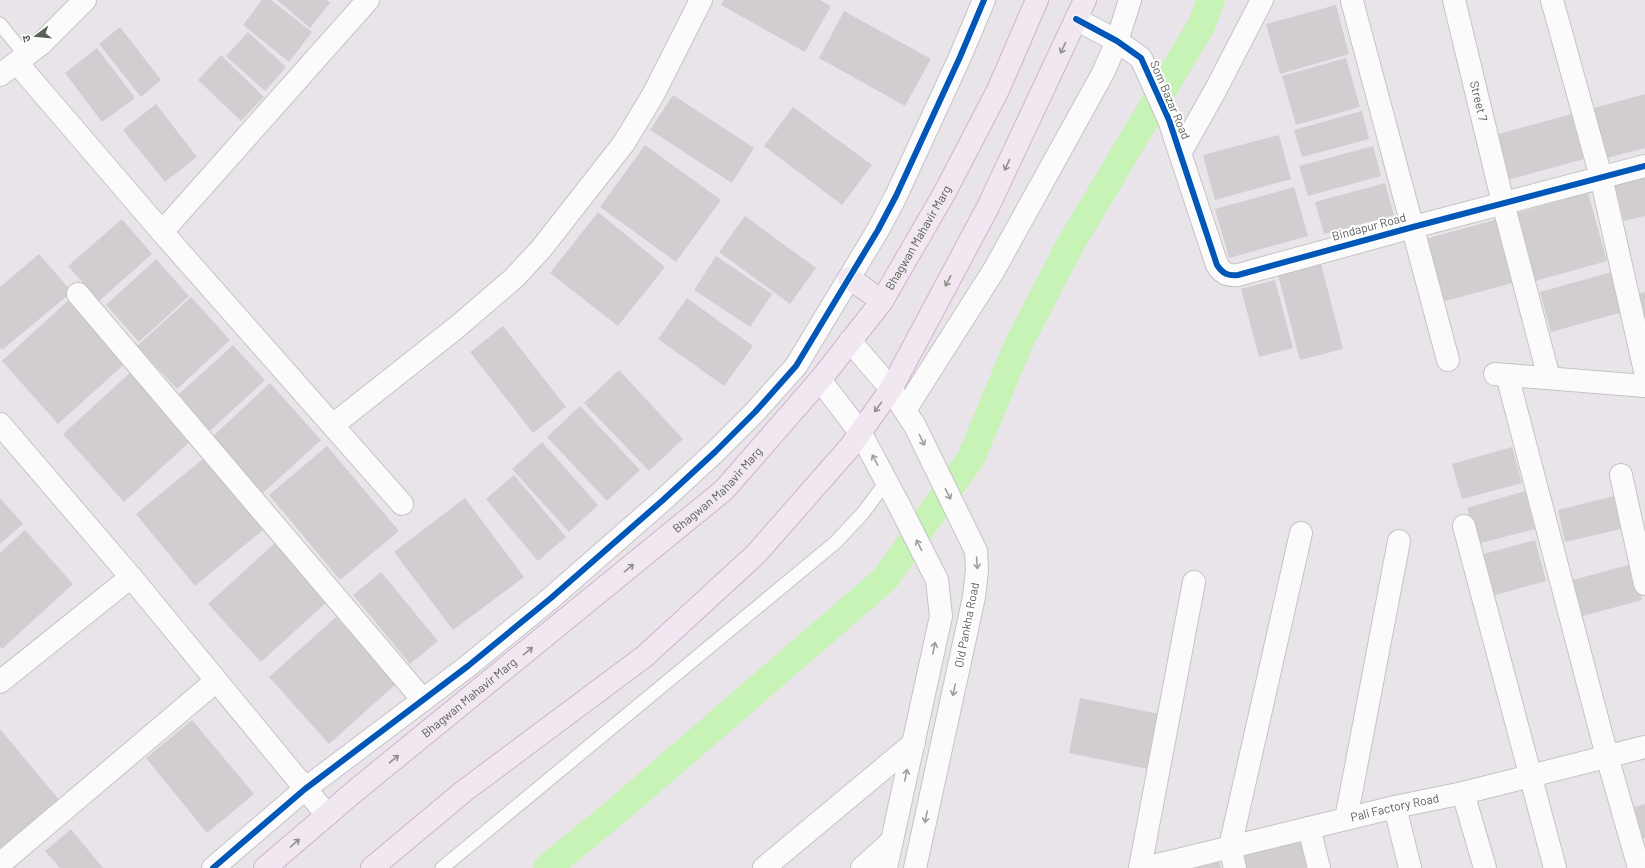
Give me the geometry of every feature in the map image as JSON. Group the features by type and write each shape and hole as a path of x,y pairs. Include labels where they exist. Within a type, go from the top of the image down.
{"main road":[{"name":"Bhagwan Mahavir Marg","path":"265,868 327,815 724,490 820,380 882,301 945,192 998,90 1037,0"},
{"path":"372,868 464,791 645,656 756,554 850,447 891,389 988,207 1085,0"},
{"path":"850,278 882,301"}],"street":[{"path":"85,0 40,44 14,65 402,504"},
{"path":"162,232 368,0"},
{"path":"333,425 457,328 514,278 541,249 624,143 653,95 701,0"},
{"path":"213,868 306,789 468,666 551,598 663,500 715,452 755,412 796,366 850,278 896,196 960,57 984,0"},
{"path":"905,410 994,270 1103,73 1117,41 1130,0"},
{"name":"Som Bazar Road","path":"1180,153 1216,91 1262,0"},
{"name":"Street 7","path":"1454,0 1549,378"},
{"path":"1552,0 1601,178 1645,371"},
{"path":"1352,1 1448,360"},
{"name":"Som Bazar Road","path":"1076,19 1117,41 1141,58 1169,120 1180,153"},
{"name":"Bindapur Road","path":"1180,153 1217,265 1222,272 1229,276 1238,275 1645,166"},
{"path":"78,294 422,700"},
{"name":"Old Pankha Road","path":"850,341 891,389 915,426 976,551 977,570 974,597 915,868"},
{"path":"1639,868 1501,374 1645,386"},
{"path":"820,380 860,432 937,580 941,616 886,868"},
{"path":"0,424 131,576 327,815"},
{"path":"1622,475 1645,584"},
{"path":"1464,526 1555,868"},
{"path":"1235,868 1230,847 1301,533"},
{"path":"1346,819 1399,541"},
{"path":"1,678 131,576"},
{"path":"1140,868 1194,582"},
{"path":"0,864 216,681"},
{"path":"764,868 914,743"},
{"name":"Pali Factory Road","path":"1144,868 1346,819 1463,793 1645,747"},
{"path":"1463,793 1485,868"},
{"path":"1396,808 1410,868"},
{"path":"1309,828 1319,868"},
{"path":"862,868 892,841"}],"lane":[{"path":"0,24 14,65"},
{"path":"442,868 836,542 863,514 886,482"}],"building":[{"path":"262,0 271,0 312,32 289,62 243,25"},
{"path":"277,0 327,0 330,3 310,28"},
{"path":"724,0 820,0 831,6 805,52 721,5"},
{"path":"1336,5 1349,54 1280,74 1266,24"},
{"path":"844,11 931,59 905,106 819,58"},
{"path":"120,27 161,80 141,97 99,44"},
{"path":"248,32 286,67 265,91 226,56"},
{"path":"97,48 135,98 102,122 65,73"},
{"path":"221,55 264,97 241,121 198,80"},
{"path":"1346,58 1360,107 1296,125 1282,76"},
{"path":"1645,94 1645,148 1607,158 1594,108"},
{"path":"673,95 754,148 732,183 650,130"},
{"path":"156,104 197,157 165,182 123,130"},
{"path":"793,107 872,165 842,205 764,146"},
{"path":"1362,111 1369,139 1302,157 1294,130"},
{"path":"1572,114 1584,159 1504,181 1491,136"},
{"path":"1279,135 1291,179 1215,200 1203,155"},
{"path":"645,145 721,200 676,262 600,207"},
{"path":"1373,146 1381,176 1308,196 1299,166"},
{"path":"1645,176 1645,216 1624,221 1614,185"},
{"path":"1385,183 1394,215 1324,234 1315,202"},
{"path":"1294,187 1308,236 1229,258 1215,209"},
{"path":"1588,193 1607,261 1532,282 1513,214"},
{"path":"598,212 665,267 618,326 550,273"},
{"path":"745,216 816,268 790,304 719,252"},
{"path":"122,219 152,254 99,301 68,266"},
{"path":"1498,219 1516,282 1442,302 1425,239"},
{"path":"39,254 72,292 2,350 0,347 0,287"},
{"path":"716,256 772,294 750,327 694,290"},
{"path":"156,259 189,296 139,342 106,305"},
{"path":"1321,264 1343,349 1300,360 1278,275"},
{"path":"1612,272 1623,312 1551,332 1540,292"},
{"path":"1275,280 1293,348 1259,357 1241,289"},
{"path":"1645,292 1645,325 1634,295"},
{"path":"73,296 130,359 58,424 2,361"},
{"path":"191,297 230,340 177,389 137,346"},
{"path":"687,298 753,346 724,386 658,339"},
{"path":"503,326 566,407 533,433 470,352"},
{"path":"233,345 265,380 210,431 178,395"},
{"path":"133,370 195,437 124,502 63,434"},
{"path":"619,370 683,439 649,471 584,403"},
{"path":"270,383 321,440 263,493 212,437"},
{"path":"580,406 640,470 607,501 547,437"},
{"path":"542,442 598,505 569,532 512,469"},
{"path":"327,446 399,531 340,580 269,495"},
{"path":"1512,447 1522,483 1462,499 1452,464"},
{"path":"209,454 268,526 195,586 136,514"},
{"path":"514,475 566,537 538,561 486,499"},
{"path":"1525,491 1535,529 1477,544 1467,508"},
{"path":"1614,496 1621,529 1565,542 1558,510"},
{"path":"0,498 23,524 0,544"},
{"path":"465,498 524,577 453,630 394,552"},
{"path":"25,530 73,584 2,649 0,647 0,553"},
{"path":"1535,540 1546,581 1492,596 1480,555"},
{"path":"277,541 330,599 261,662 208,604"},
{"path":"1632,564 1642,600 1579,617 1569,581"},
{"path":"381,572 438,641 410,664 353,595"},
{"path":"336,617 396,684 329,744 269,677"},
{"path":"1080,698 1159,714 1148,769 1069,753"},
{"path":"192,720 254,794 207,833 146,758"},
{"path":"0,729 60,801 0,850"},
{"path":"1645,804 1645,838 1639,839 1630,808"},
{"path":"71,829 103,868 60,868 45,851"},
{"path":"1304,836 1312,868 1240,868 1236,855"},
{"path":"1218,858 1221,868 1185,868"}],"waterway":[{"path":"547,868 619,809 885,579 971,458 1019,343 1070,245 1201,26 1211,0"}],"cycle path":[{"path":"213,868 305,789 468,666 551,598 663,500 715,452 755,412 796,366 878,230 896,196 960,57 984,0"},
{"path":"1076,19 1117,41 1141,58 1169,120 1217,265 1221,270 1229,275 1238,275 1645,166"}]}
